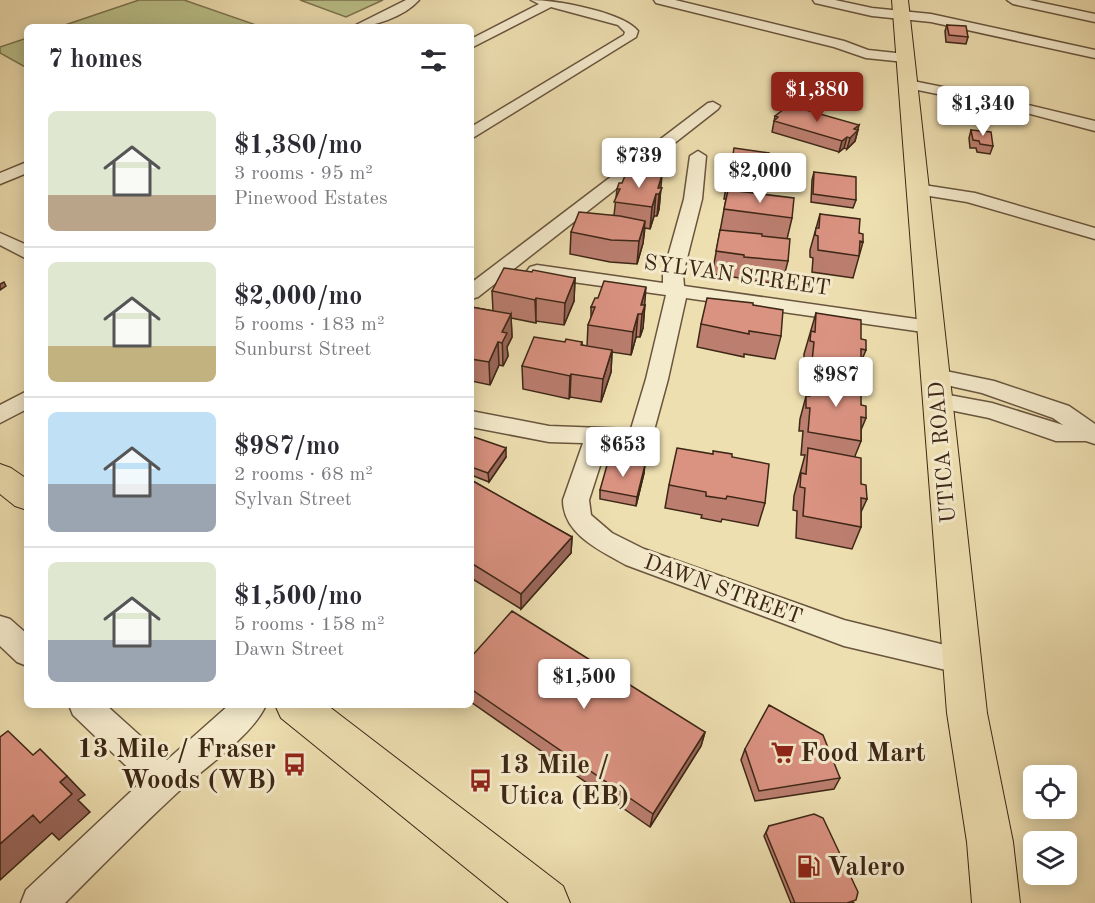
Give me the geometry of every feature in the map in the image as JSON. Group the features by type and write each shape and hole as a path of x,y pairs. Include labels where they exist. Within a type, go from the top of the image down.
{"main road":[{"name":"UTICA ROAD","path":"900,7 967,713 990,842 996,903"},
{"path":"0,476 24,495"},
{"path":"299,708 546,903"}],"street":[{"path":"365,24 406,6 413,0"},
{"path":"660,0 838,44 906,71 1012,105 1095,126"},
{"path":"819,0 872,12 900,7 931,18 1095,54"},
{"path":"1013,0 1095,18"},
{"path":"474,42 543,2 622,22 632,31 630,37 474,132"},
{"path":"474,291 713,106"},
{"path":"474,420 549,434 598,435 630,439 640,434 657,379 677,292 672,281 673,274 693,199 698,156"},
{"path":"0,179 24,168"},
{"path":"917,189 969,197 1095,234"},
{"path":"0,238 24,251"},
{"name":"SYLVAN STREET","path":"537,271 930,327"},
{"path":"937,389 1056,433 1092,434"},
{"path":"0,415 24,401"},
{"name":"DAWN STREET","path":"598,435 576,500 576,510 581,521 603,540 635,557 699,582 844,633 963,661"},
{"path":"0,628 24,650"},
{"path":"87,708 166,781"},
{"path":"39,903 166,781 248,708"}],"green space":[{"path":"139,0 184,0 253,24 68,24"},
{"path":"300,0 383,0 346,17"},
{"path":"24,39 24,66 0,53 0,47"}],"building":[{"path":"947,25 966,26 968,37 949,35"},
{"path":"792,106 859,125 854,129 858,130 850,138 847,137 842,141 774,121 778,117 775,116"},
{"path":"971,130 991,132 993,146 980,144 979,141 973,140"},
{"path":"734,148 769,153 767,164 771,164 770,170 766,170 765,182 728,177 730,166 727,165 729,159 732,160"},
{"path":"627,171 662,175 658,188 662,188 659,194 656,194 652,207 614,202 620,189 617,189 619,183 622,183"},
{"path":"814,172 856,177 856,200 813,194"},
{"path":"728,190 794,198 792,218 724,209"},
{"path":"579,212 645,221 639,241 611,240 571,232"},
{"path":"820,214 860,219 859,233 863,234 863,242 860,241 859,256 818,250 818,236 815,235 816,228 819,228"},
{"path":"720,230 790,239 788,261 744,257 744,255 716,251"},
{"path":"504,268 532,272 533,270 575,278 565,303 536,298 535,300 492,291"},
{"path":"604,281 646,287 641,305 645,305 642,314 638,314 633,332 588,325 595,307 591,307 595,298 598,298"},
{"path":"707,298 753,303 753,305 783,310 781,336 749,331 749,334 701,324"},
{"path":"474,308 511,314 502,332 507,333 502,343 498,342 489,362 474,360"},
{"path":"816,313 861,320 861,339 866,340 866,350 861,349 861,369 812,361 814,342 810,341 811,331 815,332"},
{"path":"534,337 565,342 566,339 582,342 581,345 612,350 603,379 571,374 570,376 522,366"},
{"path":"812,375 861,383 861,405 866,406 866,418 861,417 861,441 808,432 810,408 806,408 806,396 810,396"},
{"path":"474,437 506,448 488,473 474,468"},
{"path":"677,448 713,454 713,451 732,454 732,457 769,464 765,503 727,496 726,499 706,496 706,492 669,485"},
{"path":"808,448 861,458 861,484 866,485 867,499 861,498 861,527 803,516 805,488 800,487 801,473 806,474"},
{"path":"609,458 645,465 637,497 600,490"},
{"path":"474,482 572,537 521,594 474,565"},
{"path":"512,611 705,732 653,814 474,691 474,654"},
{"name":"Food Mart","path":"769,705 823,735 840,778 759,791 745,749"},
{"path":"8,731 33,755 40,749 67,776 60,782 72,794 40,823 33,815 0,844 0,737"},
{"path":"814,814 823,818 858,892 856,900 847,903 795,903 766,833 769,826"}],"place":[{"name":"Food Mart","path":"782,753"},
{"name":"13 Mile / Fraser Woods (WB)","path":"294,765"},
{"name":"13 Mile / Utica (EB)","path":"480,781"},
{"name":"Valero","path":"809,867"}]}
